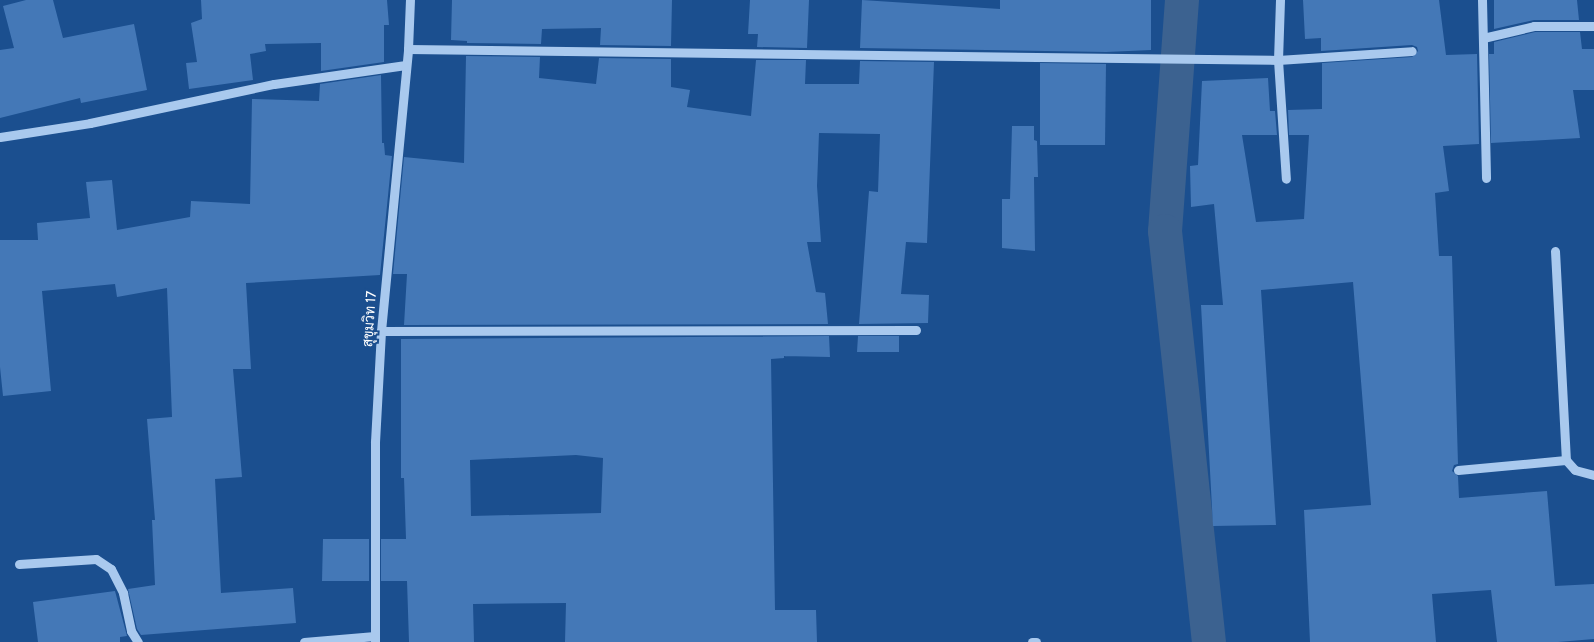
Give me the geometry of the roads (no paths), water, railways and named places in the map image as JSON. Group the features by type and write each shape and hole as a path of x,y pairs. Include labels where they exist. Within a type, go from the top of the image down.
{"street":[{"name":"สุขุมวิท 17","path":"375,639 376,442 381,331 408,49 410,0"},
{"path":"1280,0 1278,60 1286,179"},
{"path":"1482,0 1486,178"},
{"path":"1483,38 1534,26 1594,26"},
{"path":"408,49 1278,60 1412,51"},
{"path":"0,137 90,123 274,84 406,65"},
{"path":"1555,251 1566,460 1576,470 1594,475"},
{"path":"381,331 916,330"},
{"path":"1458,470 1566,460"},
{"path":"19,564 96,559 111,569 123,593 131,631 138,642"},
{"path":"304,642 375,639"}],"waterway":[{"path":"1182,0 1165,231 1209,642"}]}
